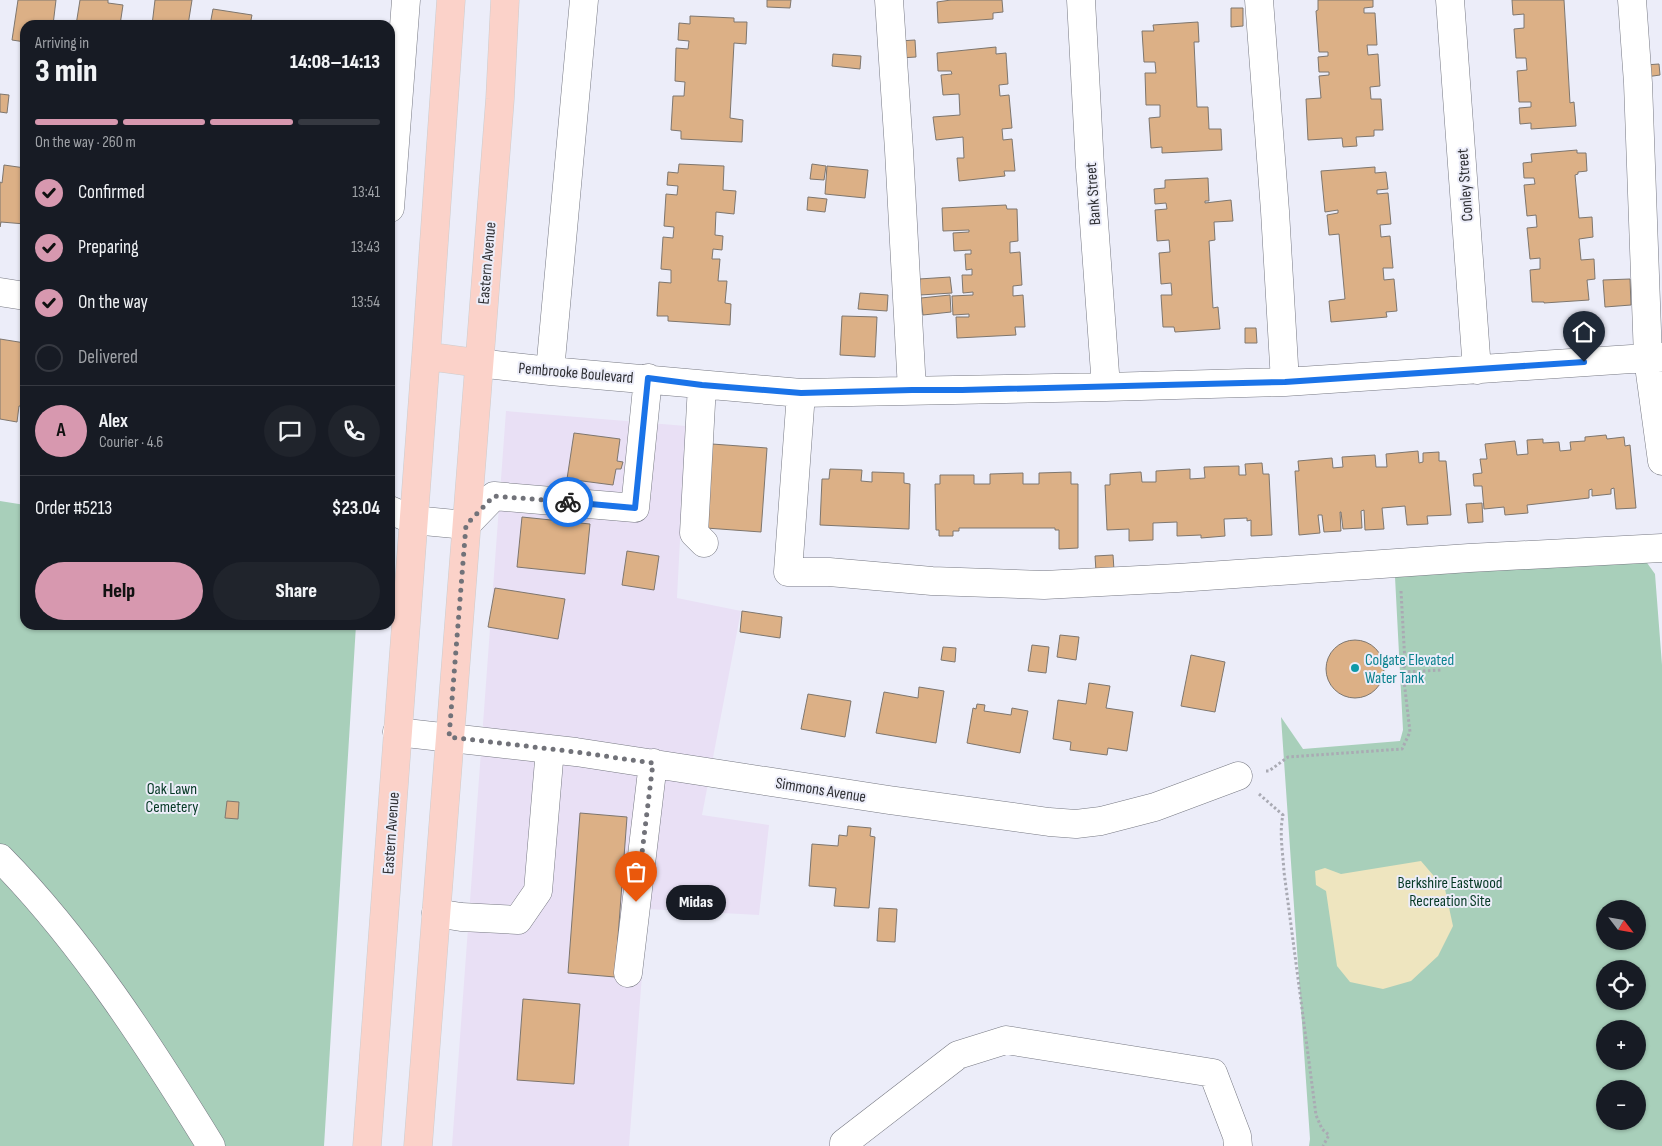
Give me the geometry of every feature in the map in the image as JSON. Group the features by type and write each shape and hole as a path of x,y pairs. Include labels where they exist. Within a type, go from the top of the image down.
{"main road":[{"name":"Eastern Avenue","path":"367,1146 398,732 402,515 426,356 451,0"},
{"name":"Eastern Avenue","path":"418,1146 500,99 505,0"},
{"path":"426,356 478,363"}],"street":[{"path":"395,143 406,0"},
{"path":"550,371 584,0"},
{"path":"889,0 912,390"},
{"name":"Bank Street","path":"1081,0 1090,167 1106,387"},
{"path":"1259,0 1275,211 1285,382"},
{"name":"Conley Street","path":"1450,0 1477,370"},
{"path":"1632,0 1662,461"},
{"path":"0,292 20,295"},
{"name":"Pembrooke Boulevard","path":"478,363 801,393 1285,382 1655,358"},
{"path":"402,515 466,525 494,496 635,508 648,378"},
{"path":"702,385 694,533 704,544"},
{"path":"801,393 788,572 829,572 932,581 1044,585 1662,548"},
{"name":"Simmons Avenue","path":"398,732 550,749 908,802 1049,822 1076,824 1101,821 1155,807 1238,776"},
{"path":"436,913 461,917 518,920 538,891 550,749"},
{"path":"628,973 653,763"},
{"path":"0,858 74,944 162,1066 211,1146"},
{"path":"844,1146 844,1143 958,1055 1006,1040 1213,1073 1238,1146"}],"path":[{"path":"1238,776 1269,771 1288,757 1402,748 1410,732 1403,672 1405,663 1399,563"},
{"path":"1403,672 1442,670"},
{"path":"1238,776 1284,814 1281,828 1284,872 1316,1115 1322,1129 1329,1135 1323,1146"}],"shaded area":[{"path":"506,411 686,426 677,598 741,611 702,815 769,825 759,915 647,909 629,1146 452,1146"}],"green space":[{"name":"Oak Lawn Cemetery","path":"0,501 20,504 20,630 356,630 324,1146 0,1146"},
{"name":"Berkshire Eastwood Recreation Site","path":"1645,560 1655,574 1662,665 1662,1146 1309,1146 1281,717 1303,749 1400,741 1403,730 1395,577"}],"sand":[{"path":"1421,861 1445,889 1453,926 1438,956 1411,981 1383,989 1350,982 1337,966 1326,891 1316,885 1315,871 1325,868 1341,874"}],"building":[{"path":"18,0 56,0 54,20 20,20 20,41 12,40"},
{"path":"80,0 108,0 108,3 123,5 121,20 77,20"},
{"path":"155,0 192,0 189,20 153,20"},
{"path":"767,0 791,0 790,8 767,7"},
{"path":"951,0 1002,0 1003,12 993,13 993,19 938,23 937,2"},
{"path":"1318,0 1373,0 1373,7 1364,8 1364,13 1375,13 1377,45 1367,45 1368,55 1378,54 1380,86 1370,87 1371,99 1381,99 1383,130 1374,130 1374,136 1356,137 1357,146 1343,147 1342,138 1308,140 1306,99 1321,98 1319,76 1329,75 1329,72 1319,72 1318,57 1328,56 1328,52 1319,52 1316,11 1318,10"},
{"path":"1512,0 1564,0 1570,103 1574,102 1576,126 1531,129 1531,123 1520,124 1519,108 1531,107 1531,102 1519,102 1517,71 1527,70 1526,58 1516,58 1514,29 1524,28 1524,14 1513,15"},
{"path":"1231,8 1243,8 1243,26 1231,27"},
{"path":"213,9 252,15 251,20 211,20"},
{"path":"690,16 734,18 734,22 747,22 746,44 734,43 730,118 743,120 742,142 681,139 681,131 671,130 673,96 684,96 685,82 675,81 676,48 688,49 689,41 678,40 679,23 690,24"},
{"path":"1198,22 1199,42 1194,42 1197,107 1208,107 1209,129 1221,129 1222,150 1162,153 1162,147 1151,148 1149,118 1160,117 1160,105 1146,105 1145,73 1156,73 1155,62 1144,62 1142,31 1154,31 1153,25"},
{"path":"915,40 916,57 900,58 899,41"},
{"path":"996,47 996,54 1006,53 1008,84 999,85 1000,96 1009,95 1012,128 1002,129 1003,140 1012,139 1015,171 1004,171 1005,176 959,181 957,158 964,158 963,137 936,140 933,117 960,115 959,94 943,95 941,75 952,74 951,71 938,71 937,53"},
{"path":"833,54 861,56 860,69 832,66"},
{"path":"1659,64 1660,75 1646,77 1645,65"},
{"path":"0,94 9,95 7,113 0,112"},
{"path":"1577,150 1577,153 1586,153 1587,171 1578,172 1575,175 1579,218 1592,217 1593,237 1579,239 1581,260 1594,259 1595,279 1587,280 1589,300 1532,302 1530,270 1540,269 1540,258 1530,259 1527,228 1537,227 1536,215 1527,216 1524,185 1535,184 1534,178 1524,178 1523,163 1532,162 1531,154"},
{"path":"679,164 724,166 723,190 736,191 734,214 716,212 715,235 723,236 722,250 713,249 712,259 720,259 718,281 727,281 725,303 731,304 730,325 668,321 668,316 657,316 659,282 671,283 671,270 661,269 663,237 673,238 674,227 664,226 666,194 677,195 678,186 667,185 668,172 678,173"},
{"path":"812,164 826,166 824,180 810,179"},
{"path":"4,165 20,167 20,224 1,222 0,227 0,182 2,183"},
{"path":"827,166 868,170 865,198 825,194"},
{"path":"1375,167 1375,173 1386,172 1388,189 1377,190 1377,194 1388,193 1391,224 1380,225 1381,237 1390,236 1393,268 1383,268 1384,280 1394,279 1397,311 1386,312 1387,317 1331,322 1329,301 1345,299 1339,234 1329,235 1327,215 1338,213 1338,210 1325,212 1321,171"},
{"path":"1208,178 1209,201 1205,201 1205,203 1231,200 1233,221 1214,222 1215,240 1209,241 1213,308 1218,307 1220,329 1175,332 1174,327 1163,327 1161,295 1172,295 1171,283 1161,284 1159,253 1170,252 1169,240 1157,241 1155,210 1167,209 1166,203 1155,204 1154,189 1165,188 1165,180"},
{"path":"808,197 827,199 825,212 807,210"},
{"path":"1006,205 1007,209 1017,209 1018,241 1010,242 1010,253 1020,252 1022,285 1013,286 1013,296 1023,295 1025,327 1015,327 1016,335 957,338 956,317 969,317 969,314 953,315 952,296 973,295 973,292 963,293 962,275 972,275 972,269 966,270 965,254 971,254 971,250 954,251 953,233 969,232 969,230 943,231 942,208"},
{"path":"950,277 952,293 920,295 919,279"},
{"path":"1630,279 1631,305 1605,307 1603,280"},
{"path":"860,293 888,295 887,311 858,309"},
{"path":"950,295 951,312 923,315 921,298"},
{"path":"842,316 877,317 875,357 840,355"},
{"path":"1245,328 1256,328 1257,343 1245,343"},
{"path":"0,339 20,342 20,406 17,422 0,419"},
{"path":"574,433 620,439 617,461 623,462 621,469 616,469 613,485 567,479"},
{"path":"1606,435 1607,439 1624,437 1625,446 1630,445 1636,508 1616,509 1614,488 1611,489 1611,494 1592,496 1592,489 1589,490 1589,498 1527,505 1528,513 1505,515 1504,507 1484,509 1482,486 1474,486 1473,474 1482,473 1480,459 1487,459 1485,444 1515,441 1517,455 1528,454 1527,440 1543,439 1543,443 1559,442 1560,451 1571,450 1570,442 1585,441 1585,437"},
{"path":"712,444 767,448 761,532 706,528"},
{"path":"1418,451 1419,463 1423,462 1423,453 1439,452 1439,461 1446,461 1451,515 1427,516 1428,524 1407,525 1405,506 1382,508 1384,529 1365,530 1364,510 1361,511 1362,528 1343,529 1340,512 1341,531 1324,532 1322,515 1318,515 1320,533 1299,535 1295,471 1299,471 1298,461 1332,458 1333,468 1343,467 1342,457 1375,455 1376,467 1387,467 1386,454"},
{"path":"1262,463 1263,474 1269,474 1272,535 1251,536 1251,520 1247,521 1247,518 1224,519 1225,536 1201,538 1201,535 1177,536 1177,522 1153,523 1153,540 1129,541 1129,529 1107,530 1105,485 1110,485 1110,474 1141,472 1142,482 1156,482 1156,471 1190,469 1190,479 1205,478 1204,467 1239,466 1239,475 1246,475 1245,464"},
{"path":"830,469 862,470 861,481 872,482 872,472 904,473 904,483 910,484 909,529 820,525 822,479 829,479"},
{"path":"1071,472 1071,484 1078,484 1078,548 1059,549 1059,530 1055,530 1055,528 959,528 959,531 953,531 953,536 939,536 939,530 936,530 935,484 940,484 940,475 974,475 974,484 990,484 990,474 1023,473 1023,484 1039,484 1039,473"},
{"path":"1482,503 1483,522 1468,523 1466,504"},
{"path":"522,517 590,524 585,574 517,567"},
{"path":"627,551 659,556 654,590 622,585"},
{"path":"1113,555 1114,570 1096,571 1095,556"},
{"path":"495,588 565,599 558,639 488,627"},
{"path":"742,611 782,617 780,638 740,632"},
{"path":"1060,635 1079,637 1076,660 1057,657"},
{"name":"Colgate Elevated Water Tank","path":"1355,640 1366,642 1379,653 1384,669 1382,680 1371,693 1355,698 1344,696 1331,685 1326,669 1328,658 1339,645"},
{"path":"1032,645 1049,647 1046,673 1028,671"},
{"path":"943,647 956,648 955,662 941,660"},
{"path":"1191,655 1225,662 1215,712 1181,706"},
{"path":"1089,683 1110,686 1106,708 1133,712 1127,751 1108,748 1107,755 1070,750 1071,742 1053,739 1058,700 1086,704"},
{"path":"919,687 944,691 936,743 876,733 884,692 918,698"},
{"path":"808,694 851,701 845,737 801,729"},
{"path":"977,704 985,705 984,711 1011,715 1012,708 1028,711 1020,753 967,743 973,708 976,709"},
{"path":"227,801 239,802 238,819 225,818"},
{"path":"580,813 627,817 615,977 568,973"},
{"path":"848,826 871,828 870,836 875,837 869,908 834,906 836,888 809,886 812,844 838,846 839,835 847,836"},
{"path":"879,908 897,909 895,942 877,941"},
{"path":"523,999 580,1004 574,1084 517,1080"}],"way so far":[{"path":"568,502 494,496 466,525 449,737 653,763 636,902"}],"place":[{"name":"Colgate Elevated Water Tank","path":"1355,668"},
{"name":"Midas","path":"636,902"}],"route":[{"path":"568,502 635,508 648,378 702,385 801,393 1285,382 1584,362"}]}
